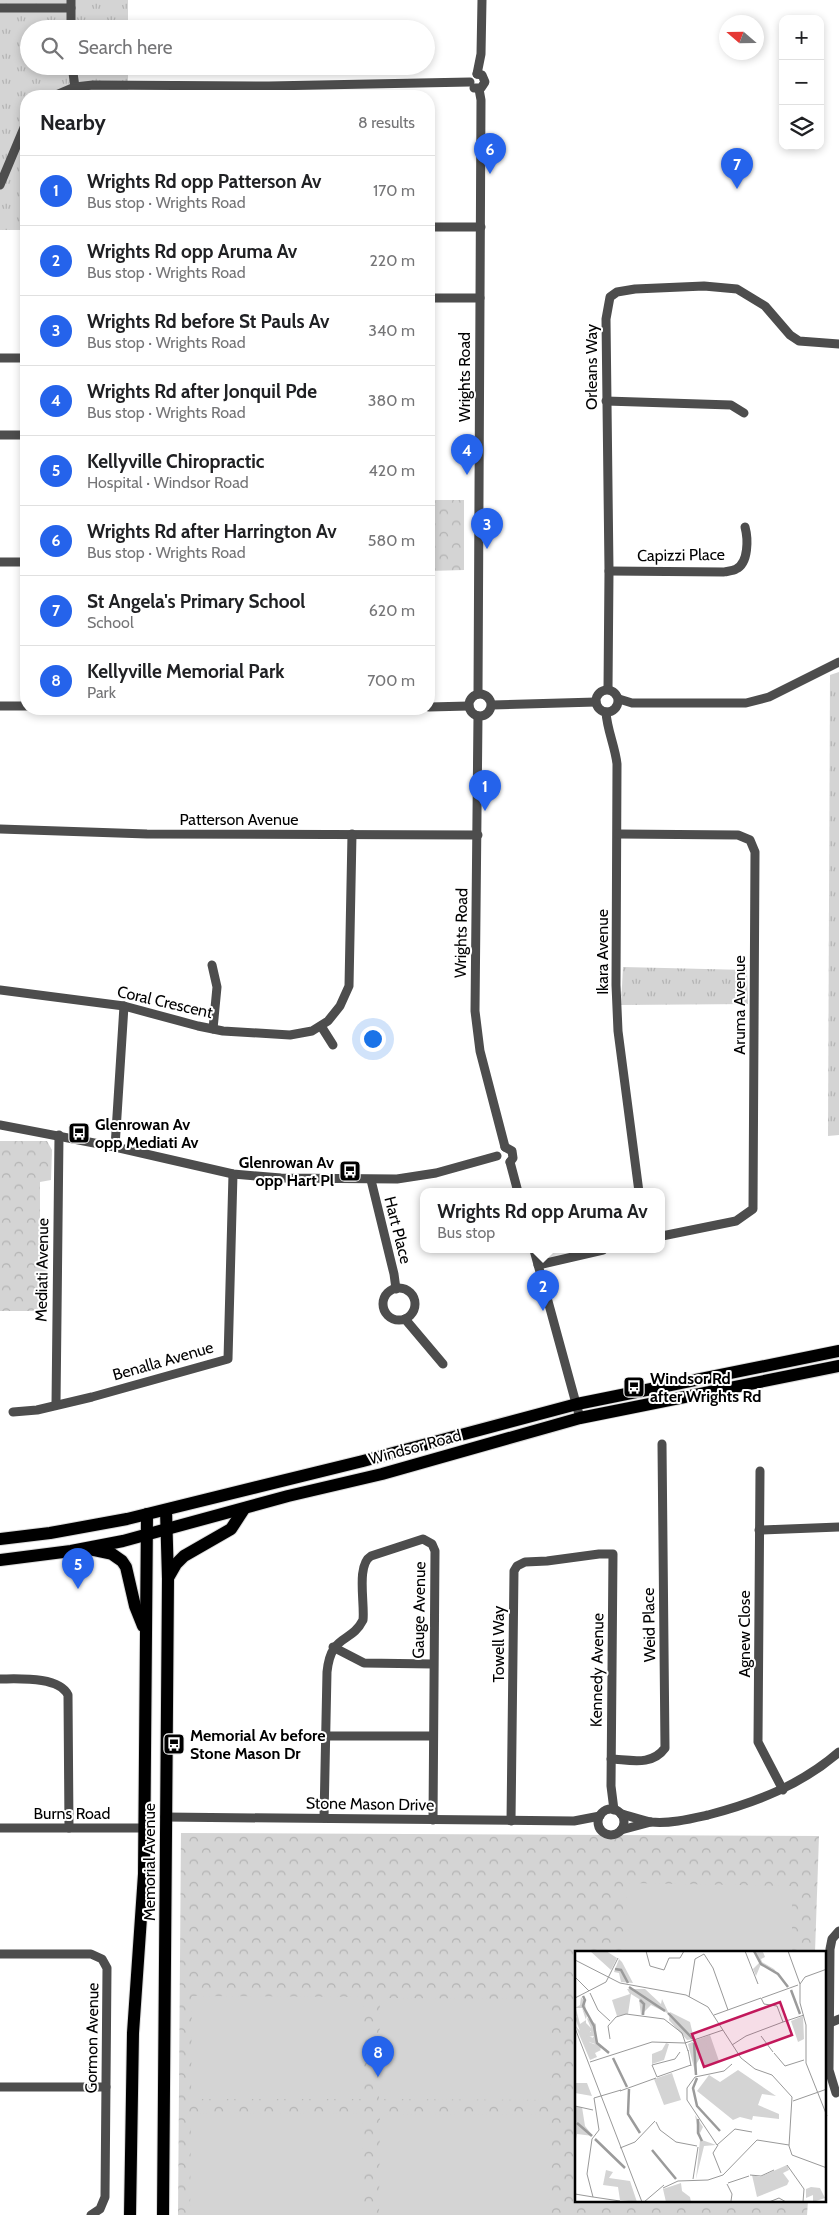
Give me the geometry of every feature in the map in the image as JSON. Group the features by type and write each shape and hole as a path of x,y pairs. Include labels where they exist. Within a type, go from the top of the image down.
{"main road":[{"name":"Windsor Road","path":"0,1539 83,1528 166,1510 363,1461 577,1404 839,1351"},
{"name":"Windsor Road","path":"0,1560 88,1548 146,1535 382,1474 580,1418 839,1366"},
{"path":"168,1579 176,1564 184,1556 231,1529 244,1509"},
{"name":"Memorial Avenue","path":"163,2215 168,1579 166,1510"},
{"name":"Memorial Avenue","path":"130,2215 132,2034 142,1911 144,1828 146,1514"},
{"path":"88,1548 112,1554 122,1561 126,1567 135,1606 145,1633"}],"street":[{"path":"477,74 481,54 482,0"},
{"path":"0,8 71,4 71,20"},
{"path":"477,74 482,75 485,80 483,87 479,89 474,88 470,82 471,77 477,74"},
{"path":"73,75 75,87"},
{"path":"68,90 75,87 470,82"},
{"name":"Wrights Road","path":"478,694 481,100 479,89"},
{"path":"0,184 20,137"},
{"path":"435,227 480,227"},
{"name":"Orleans Way","path":"608,689 609,571 606,319 610,298 617,292 635,288 704,286 737,289 765,306 790,335 799,341 839,344"},
{"path":"435,298 480,298"},
{"path":"0,358 20,358"},
{"path":"606,401 731,405 744,413"},
{"path":"0,435 20,435"},
{"name":"Capizzi Place","path":"609,571 724,572 738,569 744,562 746,546 745,527"},
{"path":"0,562 20,562"},
{"path":"619,699 615,709 606,712 599,709 596,702 599,693 608,689 614,691 619,699 632,703 746,703 769,697 839,662"},
{"path":"469,706 472,698 478,694 487,696 492,705"},
{"path":"492,705 596,702"},
{"path":"469,706 473,713 478,716 488,714 492,705"},
{"path":"0,706 20,706"},
{"path":"435,707 469,706"},
{"name":"Ikara Avenue","path":"606,712 607,722 615,745 617,764 616,986 618,1031 638,1188"},
{"name":"Wrights Road","path":"478,716 475,1011 477,1038 505,1147"},
{"name":"Patterson Avenue","path":"0,829 147,834 478,835"},
{"name":"Coral Crescent","path":"0,990 23,991 124,1006 213,1029 290,1035 305,1033 321,1026 333,1016 340,1006 349,986 352,834"},
{"name":"Aruma Avenue","path":"618,834 738,835 750,840 755,852 753,1209 736,1221 665,1235"},
{"path":"212,965 217,987 213,1029"},
{"path":"115,1147 124,1006"},
{"path":"321,1026 333,1045"},
{"path":"0,1125 59,1135 233,1174 281,1178 371,1180 414,1178 497,1156"},
{"name":"Mediati Avenue","path":"56,1406 59,1135"},
{"path":"497,1156 499,1150 505,1147 512,1151 513,1158 510,1162 517,1188"},
{"path":"497,1156 503,1163 510,1162"},
{"name":"Benalla Avenue","path":"12,1412 56,1406 228,1359 233,1174"},
{"name":"Hart Place","path":"371,1180 396,1289"},
{"path":"535,1253 580,1418"},
{"path":"538,1265 590,1253"},
{"name":"Hart Place","path":"400,1288 410,1293 414,1302 413,1312 401,1320 391,1319 383,1307 387,1293 396,1289 400,1288"},
{"path":"405,1319 443,1364"},
{"name":"Weid Place","path":"612,1759 652,1760 665,1748 662,1444"},
{"name":"Agnew Close","path":"760,1471 758,1742 783,1790"},
{"path":"759,1530 839,1527"},
{"name":"Gauge Avenue","path":"333,1647 357,1628 362,1620 363,1568 366,1560 371,1556 423,1539 432,1544 435,1551 433,1820"},
{"name":"Kennedy Avenue","path":"610,1813 613,1554"},
{"name":"Towell Way","path":"511,1821 514,1571 516,1566 525,1562 613,1554"},
{"path":"324,1818 327,1672 333,1647 364,1663 433,1664"},
{"path":"0,1679 37,1680 64,1688 68,1696 69,1828"},
{"path":"326,1736 433,1736"},
{"name":"Stone Mason Drive","path":"574,1821 600,1827 609,1835 651,1822 704,1816 740,1807 783,1790 805,1778 839,1752"},
{"path":"600,1827 610,1813 624,1822 621,1830"},
{"name":"Stone Mason Drive","path":"166,1817 574,1821 610,1813 651,1822"},
{"name":"Burns Road","path":"0,1828 144,1828"},
{"path":"836,2093 829,2070 830,1944 834,1935 839,1931"},
{"name":"Gormon Avenue","path":"0,1954 91,1954 102,1959 107,1974 105,2201 100,2209 91,2215"},
{"path":"830,2023 839,2019"},
{"path":"0,2087 106,2087"}],"green space":[{"path":"0,0 128,0 128,20 20,20 20,75 128,75 128,90 20,90 20,230 0,230"},
{"path":"435,500 464,500 464,570 435,571"},
{"path":"839,672 839,1135 828,1136 830,675"},
{"path":"623,967 747,970 748,1004 621,1005"},
{"path":"0,1141 47,1141 52,1150 51,1180 40,1182 40,1252 48,1252 46,1311 0,1311"},
{"path":"181,1833 819,1836 815,1951 575,1951 575,2202 808,2202 807,2215 178,2215"},
{"path":"627,1883 792,1886 792,1951 625,1951"},
{"path":"192,1996 364,1997 363,2099 191,2099"},
{"path":"380,1998 551,1999 550,2100 379,2099"},
{"path":"191,2113 363,2114 362,2215 190,2215"},
{"path":"380,2114 550,2115 549,2215 379,2215"},
{"path":"789,2202 789,2205 626,2203"}],"place":[{"name":"Wrights Rd after Harrington Av","path":"490,174"},
{"name":"St Angela's Primary School","path":"737,189"},
{"name":"Wrights Rd after Jonquil Pde","path":"467,475"},
{"name":"Wrights Rd before St Pauls Av","path":"487,549"},
{"name":"Wrights Rd opp Patterson Av","path":"485,811"},
{"name":"Glenrowan Av opp Mediati Av","path":"79,1133"},
{"name":"Glenrowan Av opp Hart Pl","path":"350,1171"},
{"name":"Wrights Rd opp Aruma Av","path":"543,1311"},
{"name":"Windsor Rd after Wrights Rd","path":"634,1387"},
{"name":"Kellyville Chiropractic","path":"78,1589"},
{"name":"Memorial Av before Stone Mason Dr","path":"174,1744"},
{"name":"Kellyville Memorial Park","path":"378,2077"}]}
